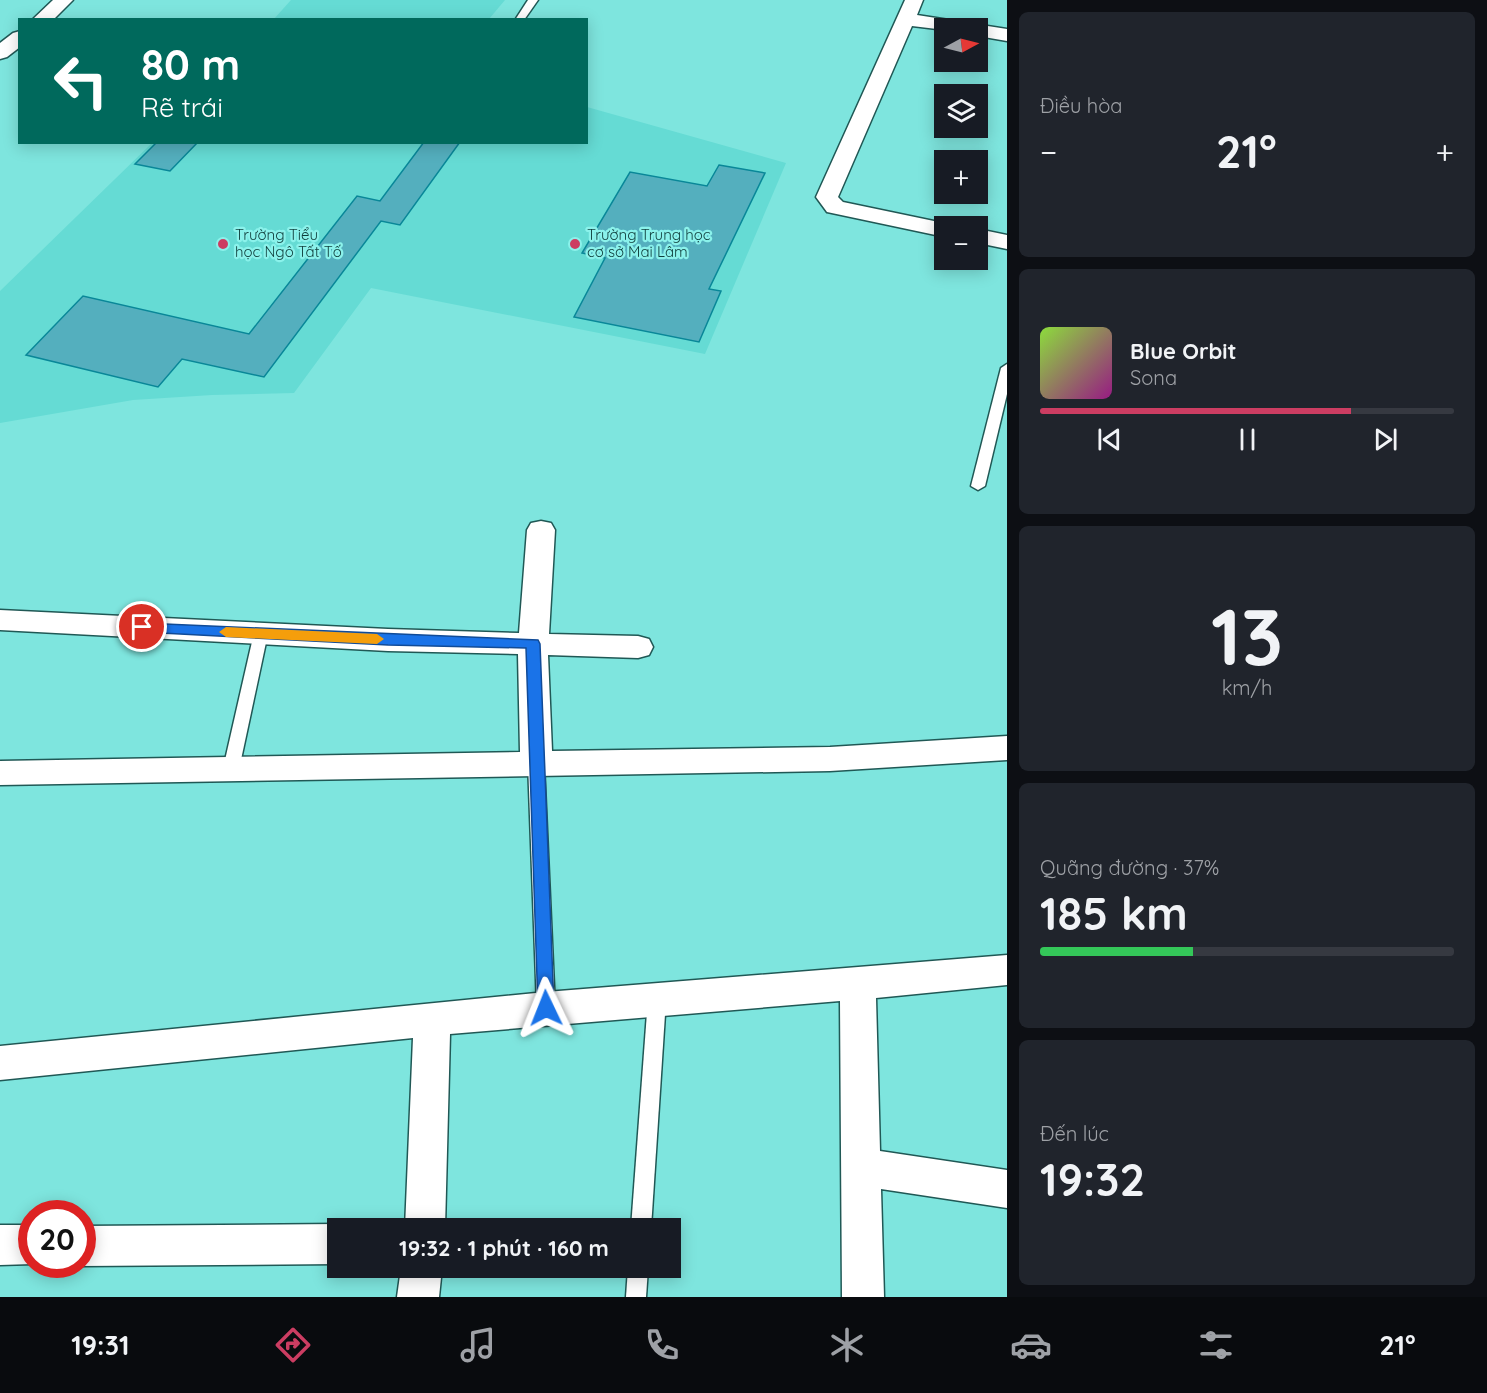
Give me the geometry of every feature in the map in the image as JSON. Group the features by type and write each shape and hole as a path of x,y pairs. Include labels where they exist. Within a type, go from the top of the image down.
{"street":[{"path":"43,18 64,0"},
{"path":"934,228 835,207 827,197 910,9 937,18"},
{"path":"988,32 1007,35"},
{"path":"0,53 18,39"},
{"path":"988,238 1007,242"},
{"path":"536,762 533,644 541,530"},
{"path":"0,620 261,633 638,647"},
{"path":"0,773 536,762 830,759 1007,748"},
{"path":"0,1063 546,1008 1007,970"},
{"path":"858,984 863,1297"},
{"path":"425,1218 432,1020"},
{"path":"861,1167 1007,1189"},
{"path":"96,1246 327,1244"},
{"path":"0,1245 18,1245"},
{"path":"418,1297 421,1278"}],"lane":[{"path":"520,18 533,0"},
{"path":"978,486 1007,368"},
{"path":"231,769 261,633"},
{"path":"536,762 546,1008"},
{"path":"641,1218 657,999"},
{"path":"636,1297 637,1278"}],"shaded area":[{"path":"291,0 505,0 490,18 275,18"},
{"path":"588,107 786,163 705,354 371,288 294,393 133,400 0,423 0,291 151,144 588,144"}],"building":[{"path":"155,144 196,144 170,171 135,164"},
{"path":"423,144 459,144 400,225 381,221 264,377 182,359 158,387 26,355 83,296 249,334 357,196 380,201"},
{"path":"719,165 765,173 709,289 721,291 699,342 574,317 605,258 582,253 630,172 707,186"}],"slow traffic":[{"path":"226,632 377,639"}],"place":[{"name":"Trường Tiểu học Ngô Tất Tố","path":"223,244"},
{"name":"Trường Trung học cơ sở Mai Lâm","path":"575,244"}],"route":[{"path":"142,627 388,640 533,644 546,1008"}]}
